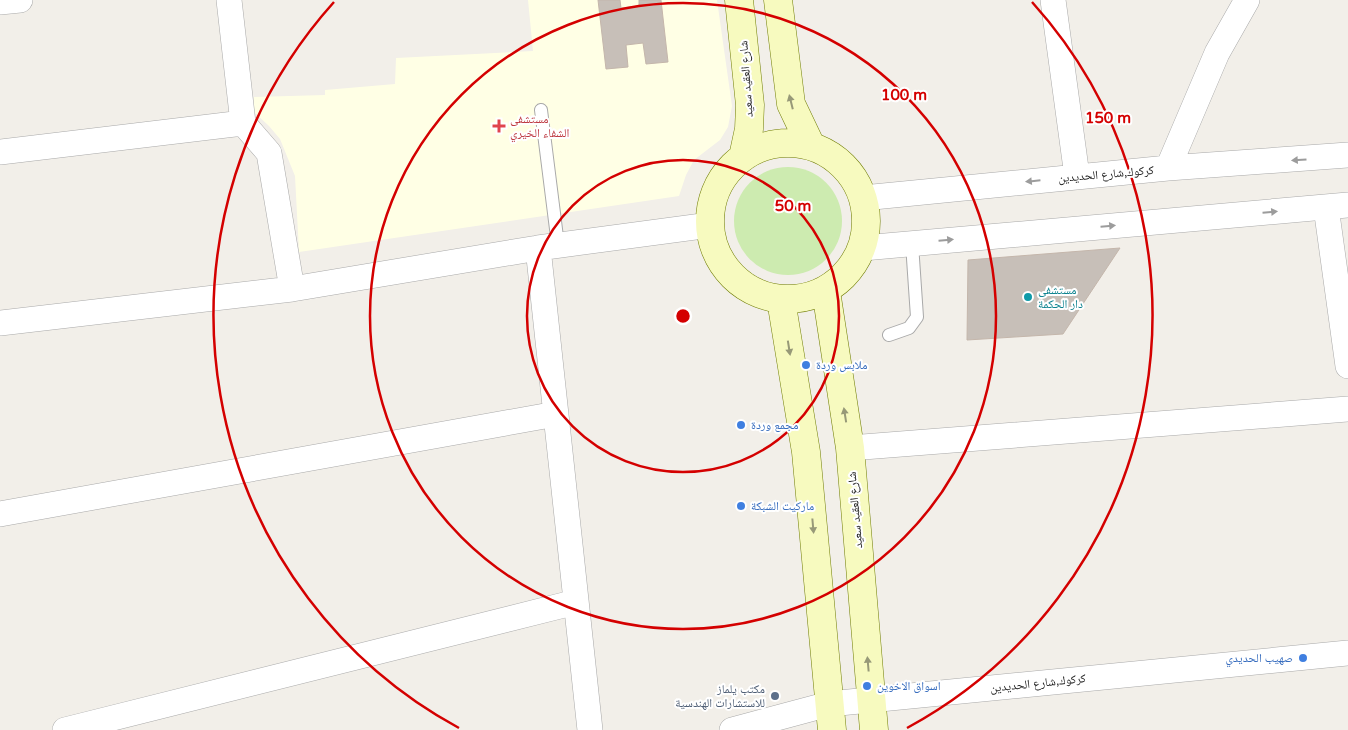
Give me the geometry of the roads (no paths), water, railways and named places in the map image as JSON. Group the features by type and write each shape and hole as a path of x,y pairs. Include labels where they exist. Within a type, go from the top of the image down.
{"street":[{"path":"0,2 20,0"},
{"path":"229,0 243,123 269,152 292,289"},
{"name":"شارع العقيد سعيد","path":"739,0 750,105 749,129 743,157"},
{"path":"778,0 791,104 811,146"},
{"path":"1053,0 1077,176"},
{"path":"1168,168 1217,53 1247,0"},
{"path":"0,152 243,123"},
{"path":"789,142 811,146 829,154 844,166 856,180 864,198 867,223 862,248 854,265 841,280 826,290 804,298 782,300 759,294 740,283 725,267 714,247 710,225 713,199 724,176 743,157 766,146 789,142"},
{"name":"كركوك,شارع الحديدين","path":"864,198 1077,176 1348,155"},
{"path":"862,248 1337,206 1348,366"},
{"path":"0,323 292,289 548,246 710,225"},
{"path":"548,246 556,414 590,730"},
{"name":"شارع العقيد سعيد","path":"826,290 850,448 874,730"},
{"path":"782,300 806,452 831,717"},
{"path":"850,448 1348,409"},
{"path":"0,514 556,414"},
{"path":"65,730 576,602"},
{"name":"كركوك,شارع الحديدين","path":"732,730 831,717 871,699 1348,653"}],"lane":[{"path":"541,110 548,246"},
{"path":"889,335 908,328 917,317 912,244"}],"place":[{"name":"مستشفى الشفاء الخيري","path":"499,126"},
{"name":"مستشفى دار الحكمة","path":"1028,297"},
{"name":"ملابس وردة","path":"806,365"},
{"name":"مجمع وردة","path":"741,425"},
{"name":"ماركيت الشبكة","path":"741,506"},
{"name":"صهيب الحديدي","path":"1303,658"},
{"name":"اسواق الاخوين","path":"867,686"},
{"name":"مكتب يلماز للاستشارات الهندسية","path":"775,696"}]}
